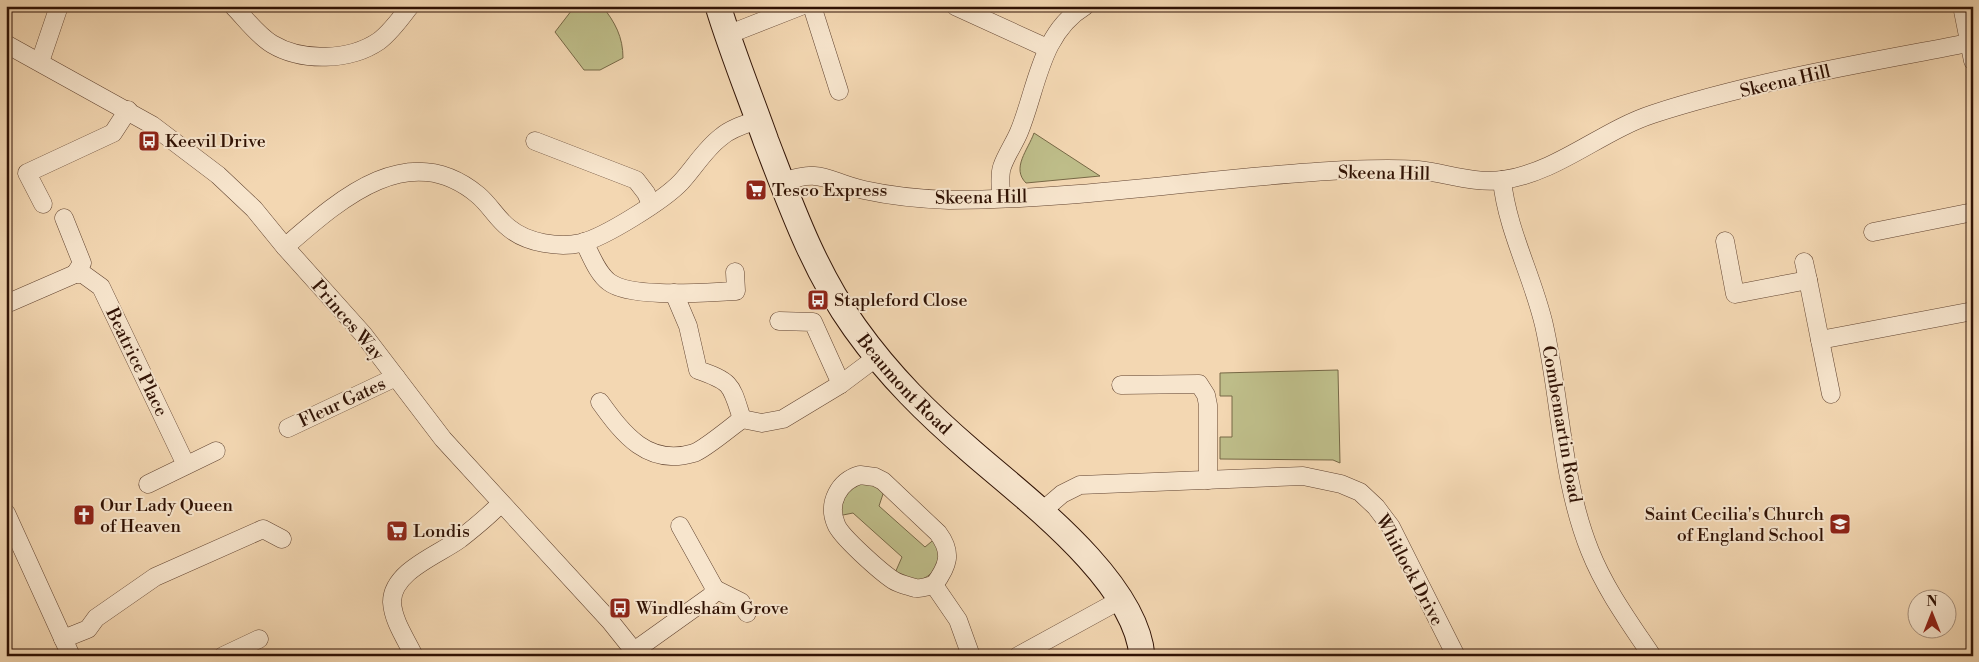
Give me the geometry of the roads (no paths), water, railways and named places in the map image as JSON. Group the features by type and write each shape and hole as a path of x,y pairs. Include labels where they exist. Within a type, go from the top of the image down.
{"street":[{"path":"40,62 59,6"},
{"path":"233,6 270,43 294,54 326,57 370,46 387,33 410,6"},
{"name":"Beaumont Road","path":"718,6 726,35 808,250 835,297 877,357 922,408 1041,512 1108,579 1122,599 1134,622 1142,656"},
{"path":"726,35 801,6"},
{"path":"812,6 839,91"},
{"path":"956,6 1048,48"},
{"path":"1001,197 1002,167 1019,133 1039,67 1048,48 1064,26 1085,6"},
{"path":"1962,6 1973,61"},
{"name":"Skeena Hill","path":"782,182 805,175 816,174 860,189 896,195 950,200 1077,194 1344,170 1418,170 1476,180 1502,180 1552,164 1628,124 1661,112 1811,74 1969,43"},
{"name":"Princes Way","path":"6,44 128,110 188,150 218,174 254,209 285,247 363,334 443,439 636,653"},
{"path":"42,204 26,174 114,133 128,110"},
{"path":"285,247 346,198 382,179 402,172 418,170 458,180 480,196 510,229 538,242 558,245 584,242 612,229 680,184 722,135 758,120"},
{"path":"535,141 636,180 652,204"},
{"name":"Combemartin Road","path":"1502,180 1506,206 1544,324 1566,460 1585,537 1602,576 1652,656"},
{"path":"1873,232 1973,212"},
{"path":"6,304 75,274 82,263 64,218"},
{"path":"1725,241 1735,294 1808,280"},
{"path":"584,242 600,272 609,282 623,289 674,293 736,291 735,272"},
{"path":"1804,262 1831,394"},
{"name":"Beatrice Place","path":"75,274 83,274 101,287 186,465"},
{"path":"674,293 688,326 698,370 721,378 729,384 742,419"},
{"path":"1820,340 1973,311"},
{"path":"779,320 813,322 841,384"},
{"path":"600,402 622,433 642,448 656,454 695,453 742,419 762,422 783,418 841,384 877,357"},
{"name":"Fleur Gates","path":"288,428 396,377"},
{"path":"1121,385 1199,384 1206,395 1208,406 1208,480"},
{"path":"148,484 216,451"},
{"path":"860,475 875,477 883,481 938,533 945,542 949,560 934,585 917,588 895,581 845,536 836,524 833,510 838,490 844,483 860,475"},
{"name":"Whitlock Drive","path":"1041,512 1062,494 1080,485 1303,476 1341,484 1360,492 1376,507 1391,527 1456,656"},
{"path":"414,656 395,617 392,601 398,586 409,571 460,539 501,503"},
{"path":"6,513 71,656"},
{"path":"680,526 715,589 741,602 747,613"},
{"path":"63,639 88,629 96,618 155,577 263,529 282,539"},
{"path":"934,585 958,620 971,656"},
{"path":"636,653 711,596 715,589"},
{"path":"1018,656 1122,599"},
{"path":"223,656 259,639"}],"place":[{"name":"Keevil Drive","path":"149,141"},
{"name":"Tesco Express","path":"756,190"},
{"name":"Stapleford Close","path":"818,300"},
{"name":"Our Lady Queen of Heaven","path":"84,515"},
{"name":"Saint Cecilia's Church of England School","path":"1840,524"},
{"name":"Londis","path":"397,531"},
{"name":"Windlesham Grove","path":"620,608"}]}
